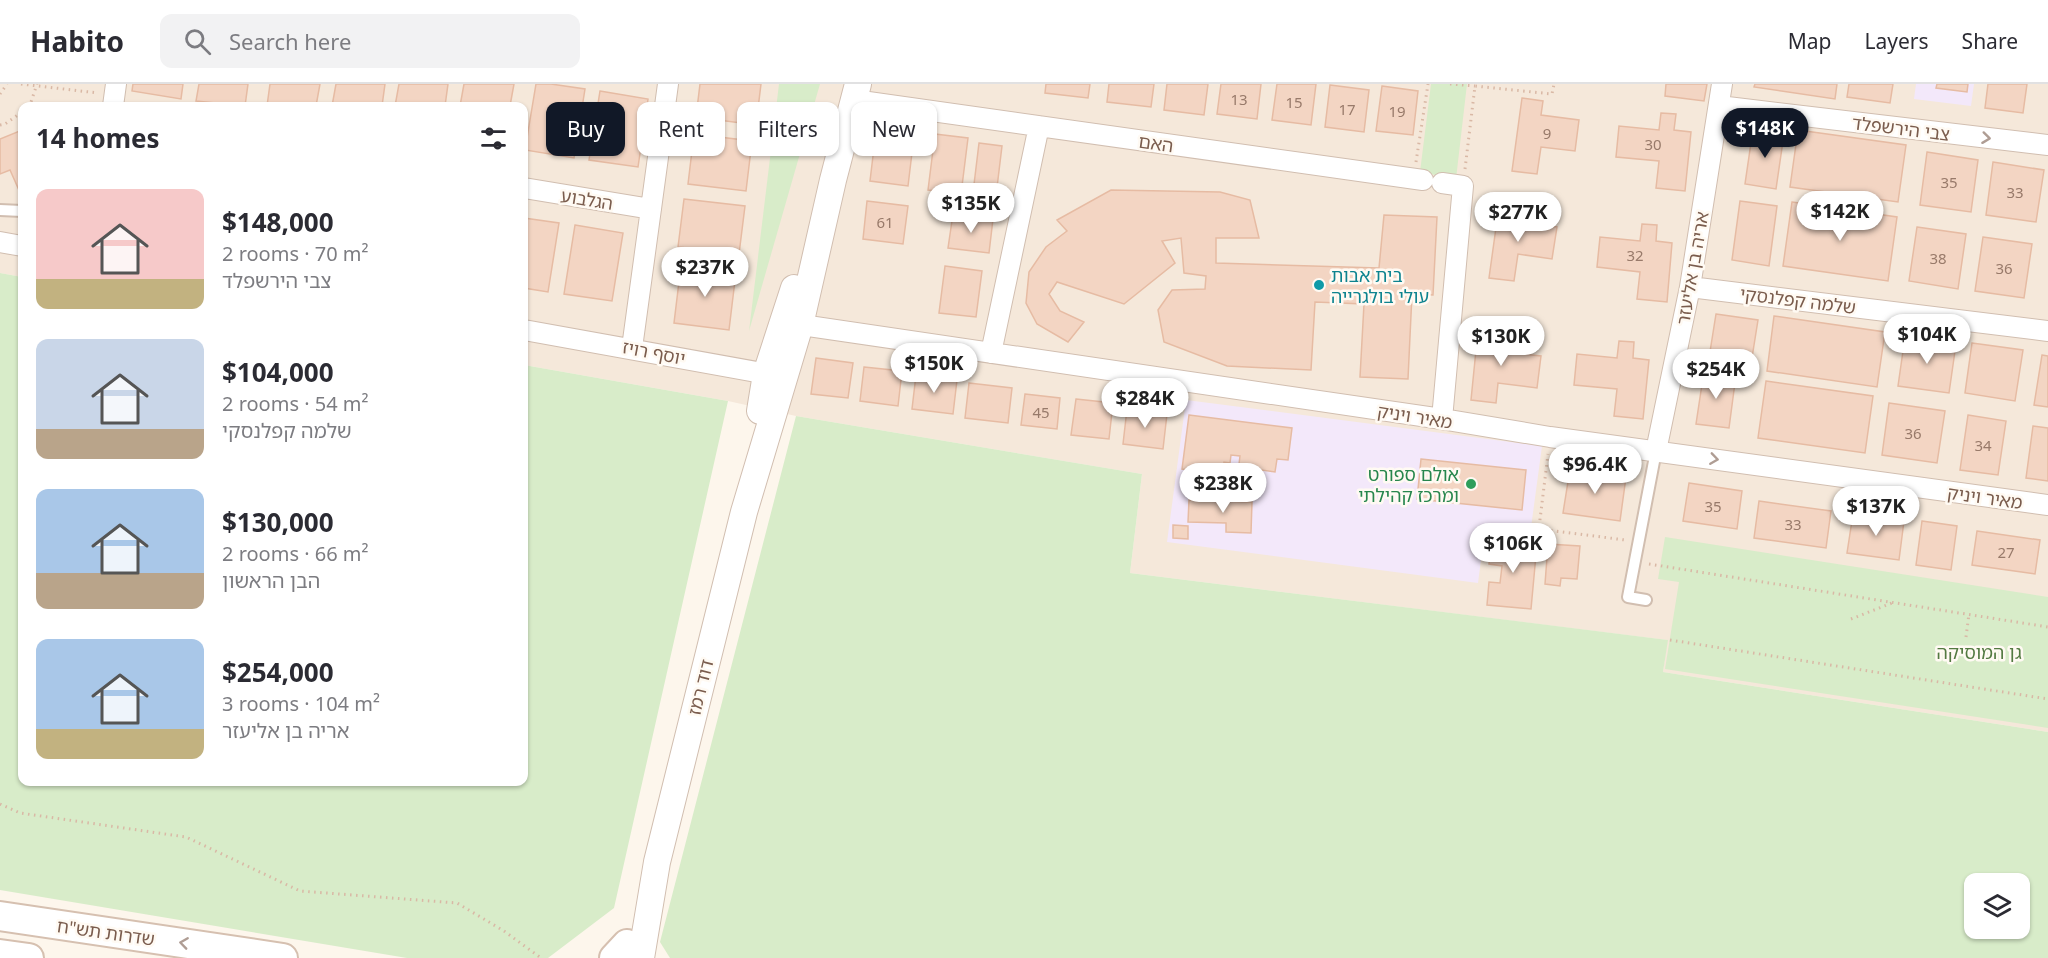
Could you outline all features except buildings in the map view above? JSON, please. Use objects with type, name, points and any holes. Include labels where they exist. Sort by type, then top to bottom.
[{"type":"main road","name":"שדרות תש\"ח","points":[[0,916],[283,958]]},
{"type":"main road","points":[[0,954],[29,958]]},
{"type":"street","points":[[632,348],[668,84]]},
{"type":"street","name":"אריה בן אליעזר","points":[[1656,451],[1690,287],[1722,84]]},
{"type":"street","name":"האם","points":[[856,92],[1039,126],[1463,186]]},
{"type":"street","name":"דוד רמז","points":[[626,955],[657,862],[744,512],[775,376],[833,180],[856,92]]},
{"type":"street","name":"צבי הירשפלד","points":[[1719,106],[2048,145]]},
{"type":"street","points":[[991,352],[1039,126]]},
{"type":"street","points":[[1442,419],[1463,186]]},
{"type":"street","name":"הגלבוע","points":[[528,189],[651,209]]},
{"type":"street","points":[[0,242],[18,245]]},
{"type":"street","name":"שלמה קפלנסקי","points":[[1690,287],[2048,331]]},
{"type":"street","name":"מאיר ויניק","points":[[791,324],[1442,419],[1550,437],[2048,505]]},
{"type":"street","name":"יוסף רויז","points":[[528,331],[775,376]]},
{"type":"lane","points":[[0,210],[18,211]]},
{"type":"lane","points":[[1646,600],[1628,597],[1656,451]]},
{"type":"path","points":[[0,94],[7,84]]},
{"type":"path","points":[[21,84],[114,95]]},
{"type":"path","points":[[1426,180],[1428,84]]},
{"type":"path","points":[[1450,84],[1552,94],[1554,84]]},
{"type":"path","points":[[29,102],[37,85]]},
{"type":"path","points":[[1463,186],[1475,86]]},
{"type":"path","points":[[0,125],[18,115]]},
{"type":"path","points":[[1537,544],[1550,437]]},
{"type":"path","points":[[1539,529],[1639,541]]},
{"type":"path","points":[[1635,562],[2048,627]]},
{"type":"path","points":[[1851,619],[1893,602]]},
{"type":"path","points":[[1966,637],[1969,614]]},
{"type":"path","points":[[1670,640],[2048,699]]},
{"type":"path","points":[[0,804],[20,813],[186,837],[300,891],[457,903],[504,931],[541,958]]},
{"type":"shaded area","points":[[0,84],[2048,84],[2048,732],[1663,672],[1667,640],[1130,573],[1142,474],[796,416],[728,401],[528,366],[528,102],[18,102],[18,276],[0,273]]},
{"type":"shaded area","points":[[1916,84],[1974,84],[1971,106],[1914,99]]},
{"type":"shaded area","points":[[1186,400],[1542,446],[1530,535],[1485,529],[1478,583],[1167,542]]},
{"type":"green space","points":[[779,84],[820,84],[815,102],[777,102]]},
{"type":"green space","points":[[1431,84],[1467,84],[1456,179],[1420,172]]},
{"type":"green space","points":[[770,156],[799,156],[749,331]]},
{"type":"green space","points":[[0,273],[18,276],[18,786],[528,786],[528,366],[728,401],[614,908],[548,958],[407,958],[0,890]]},
{"type":"green space","points":[[796,416],[1142,474],[1130,573],[1668,640],[1663,672],[2048,732],[2048,958],[670,958],[660,942]]},
{"type":"green space","name":"גן המוסיקה","points":[[1665,537],[2048,597],[2048,728],[1665,669],[1679,582],[1658,579]]},
{"type":"place","name":"בית אבות עולי בולגרייה","points":[[1319,285]]},
{"type":"place","name":"אולם ספורט ומרכז קהילתי","points":[[1471,484]]}]
